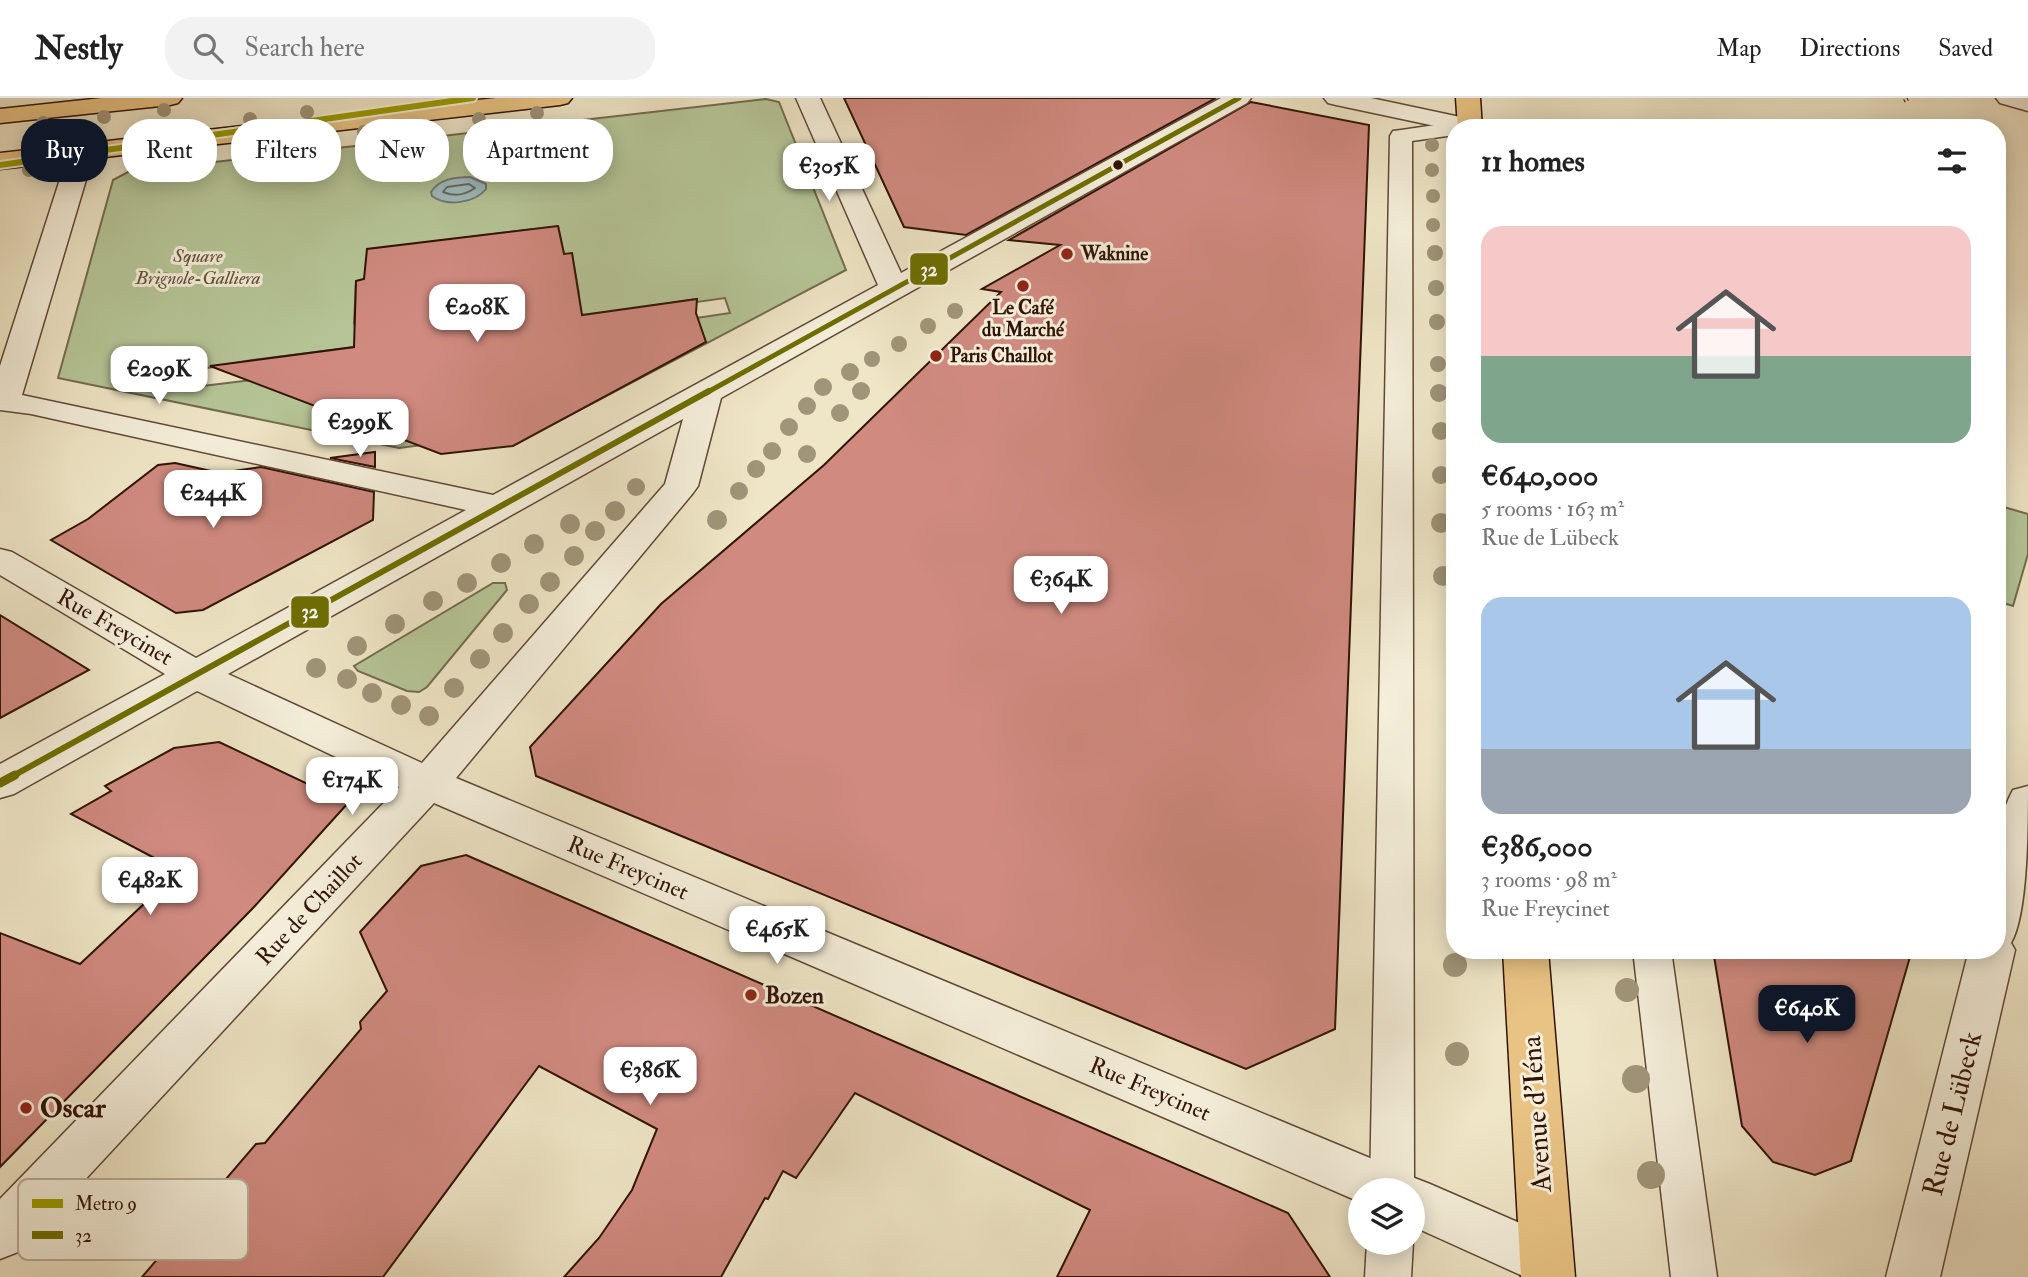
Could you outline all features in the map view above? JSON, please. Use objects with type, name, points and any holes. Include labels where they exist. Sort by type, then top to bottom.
[{"type":"main road","points":[[0,116],[170,98]]},
{"type":"main road","points":[[108,148],[560,98]]},
{"type":"main road","points":[[0,161],[21,159]]},
{"type":"main road","name":"Avenue d'Iéna","points":[[1526,959],[1548,1269]]},
{"type":"street","points":[[808,98],[894,289]]},
{"type":"street","points":[[0,783],[1239,98]]},
{"type":"street","points":[[1336,98],[1465,119]]},
{"type":"street","points":[[2008,98],[2028,104]]},
{"type":"street","points":[[72,182],[2,403],[44,408],[499,507]]},
{"type":"street","name":"Rue de Chaillot","points":[[54,1179],[428,783],[681,486],[706,394]]},
{"type":"street","name":"Rue Freycinet","points":[[0,561],[196,675],[428,783],[1362,1178]]},
{"type":"street","points":[[2006,893],[2028,801]]},
{"type":"street","name":"Rue de Lübeck","points":[[1913,1277],[1990,959]]},
{"type":"street","points":[[1425,1208],[1548,1269]]},
{"type":"street","name":"Rue de Chaillot","points":[[0,1236],[18,1217]]},
{"type":"lane","points":[[1390,1178],[1401,136],[1446,126]]},
{"type":"lane","points":[[1653,959],[1694,1277]]},
{"type":"lane","points":[[1388,1277],[1389,1255]]},
{"type":"path","points":[[1904,101],[1910,98]]},
{"type":"green space","name":"Square Brignole-Galliera","points":[[766,99],[779,102],[846,270],[549,426],[683,320],[730,313],[725,298],[697,302],[696,299],[573,318],[579,294],[572,254],[564,254],[558,226],[372,249],[364,279],[356,281],[354,323],[363,346],[196,370],[194,387],[260,379],[430,444],[399,448],[58,378],[113,180],[122,175],[122,182],[217,182],[217,162],[231,160],[231,182],[341,182],[341,148],[355,146],[355,182],[449,182],[449,135],[463,134],[463,182],[613,182],[613,119],[591,119]]},
{"type":"green space","points":[[2006,508],[2028,514],[2028,554],[2013,606],[2006,604]]},
{"type":"green space","points":[[493,583],[505,583],[507,590],[427,687],[419,692],[407,691],[358,671],[354,666]]},
{"type":"water","points":[[463,177],[463,182],[481,182],[486,184],[486,189],[475,198],[460,202],[445,202],[432,196],[434,188],[453,178]]},
{"type":"building","points":[[844,98],[1216,98],[966,235],[904,227]]},
{"type":"building","points":[[1251,102],[1369,125],[1335,1029],[1246,1069],[536,776],[530,747],[661,604],[824,465],[1001,292],[982,289],[1060,245],[1009,240]]},
{"type":"building","points":[[558,226],[564,254],[572,253],[582,315],[697,299],[696,313],[706,342],[513,446],[441,454],[210,366],[354,347],[356,281],[364,279],[367,249]]},
{"type":"building","points":[[375,452],[375,467],[330,458]]},
{"type":"building","points":[[175,463],[220,473],[261,467],[374,492],[373,520],[203,610],[176,613],[51,540],[88,519],[158,465]]},
{"type":"building","points":[[0,615],[89,670],[0,718]]},
{"type":"building","points":[[219,742],[348,803],[253,908],[0,1167],[0,933],[80,964],[179,871],[71,814],[111,791],[105,786],[174,748]]},
{"type":"building","points":[[466,855],[1288,1213],[1330,1277],[1057,1277],[1090,1210],[855,1093],[796,1178],[783,1171],[721,1277],[564,1277],[599,1238],[632,1190],[657,1129],[539,1066],[383,1277],[142,1277],[157,1260],[248,1260],[248,1179],[226,1179],[256,1144],[265,1143],[361,1029],[360,1022],[387,991],[360,932],[421,866]]},
{"type":"building","points":[[1714,959],[1909,959],[1851,1161],[1815,1175],[1773,1162],[1742,1126]]},
{"type":"metro line","name":"9","points":[[0,165],[473,98]]},
{"type":"transit line","name":"32","points":[[0,783],[1239,98]]},
{"type":"place","name":"Waknine","points":[[1067,254]]},
{"type":"place","name":"Le Café du Marché","points":[[1023,286]]},
{"type":"place","name":"Paris Chaillot","points":[[936,356]]},
{"type":"place","name":"Bozen","points":[[751,995]]},
{"type":"place","name":"Oscar","points":[[26,1108]]}]
